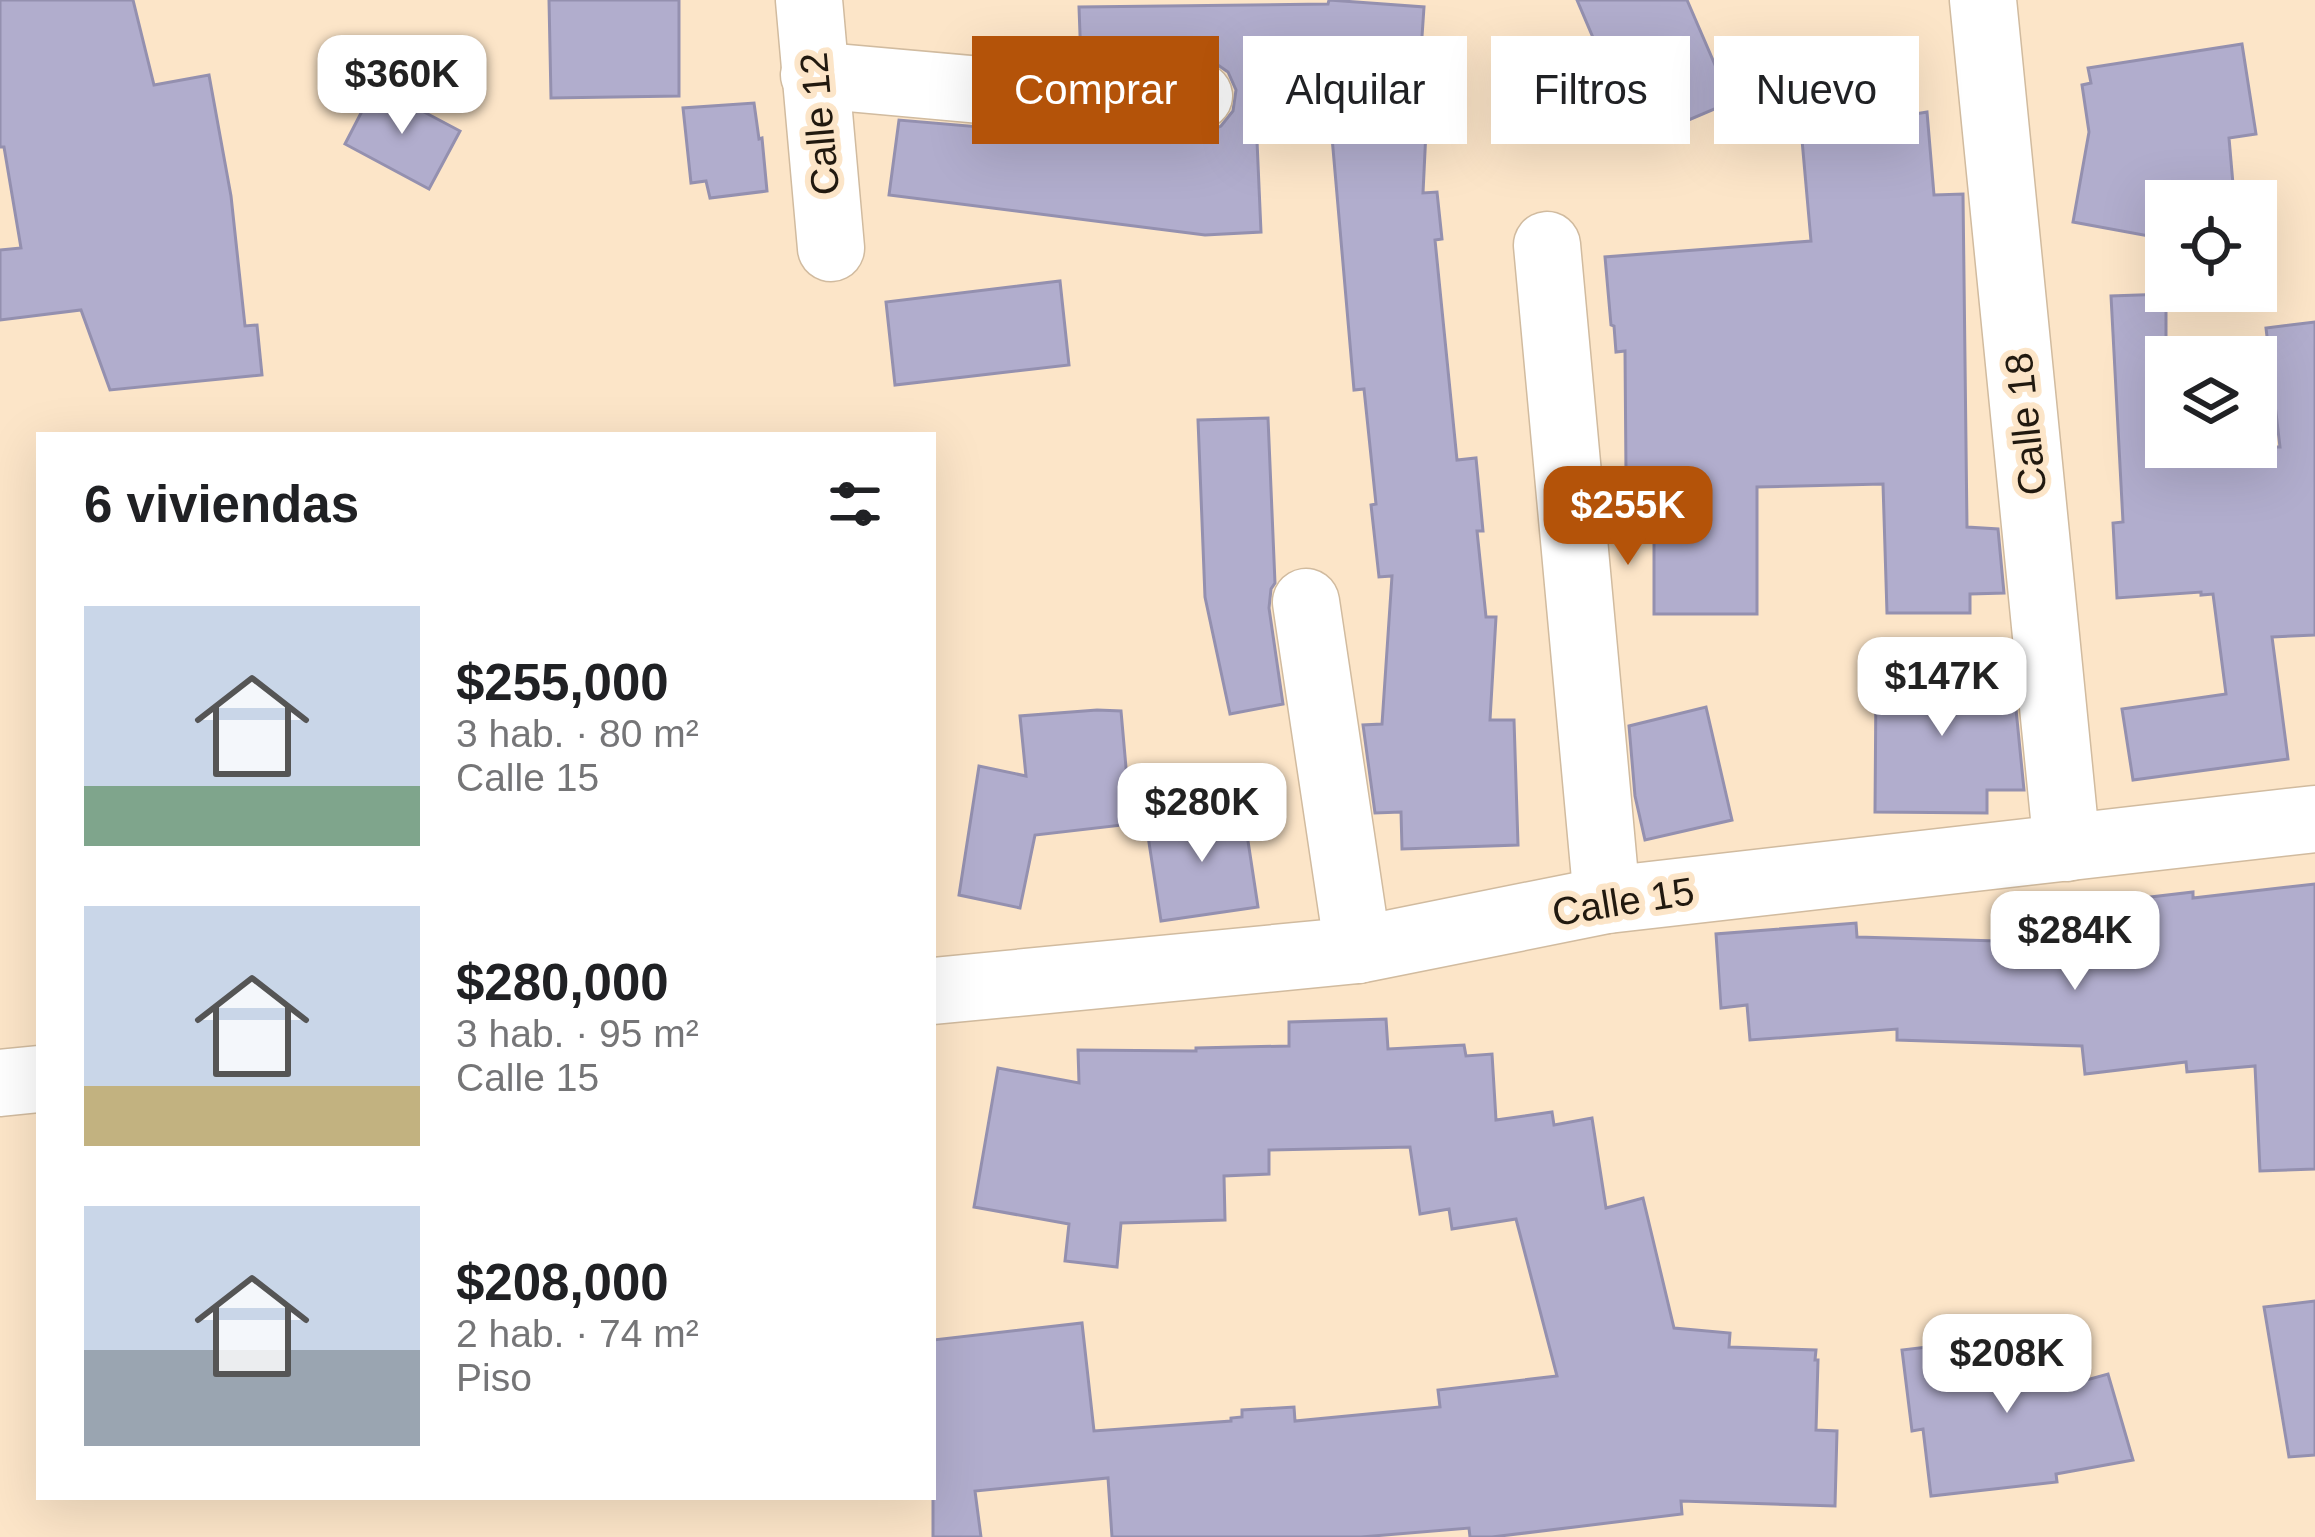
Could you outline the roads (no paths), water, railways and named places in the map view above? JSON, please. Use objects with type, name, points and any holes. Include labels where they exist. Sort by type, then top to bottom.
[{"type":"street","name":"Calle 12","points":[[809,0],[831,248]]},
{"type":"street","name":"Calle 18","points":[[1983,0],[2067,848]]},
{"type":"street","points":[[814,75],[972,89]]},
{"type":"street","points":[[1547,244],[1607,900]]},
{"type":"street","points":[[1306,602],[1358,950]]},
{"type":"street","name":"Calle 15","points":[[936,991],[1358,950],[1607,900],[2315,819]]},
{"type":"street","points":[[0,1083],[36,1079]]}]
